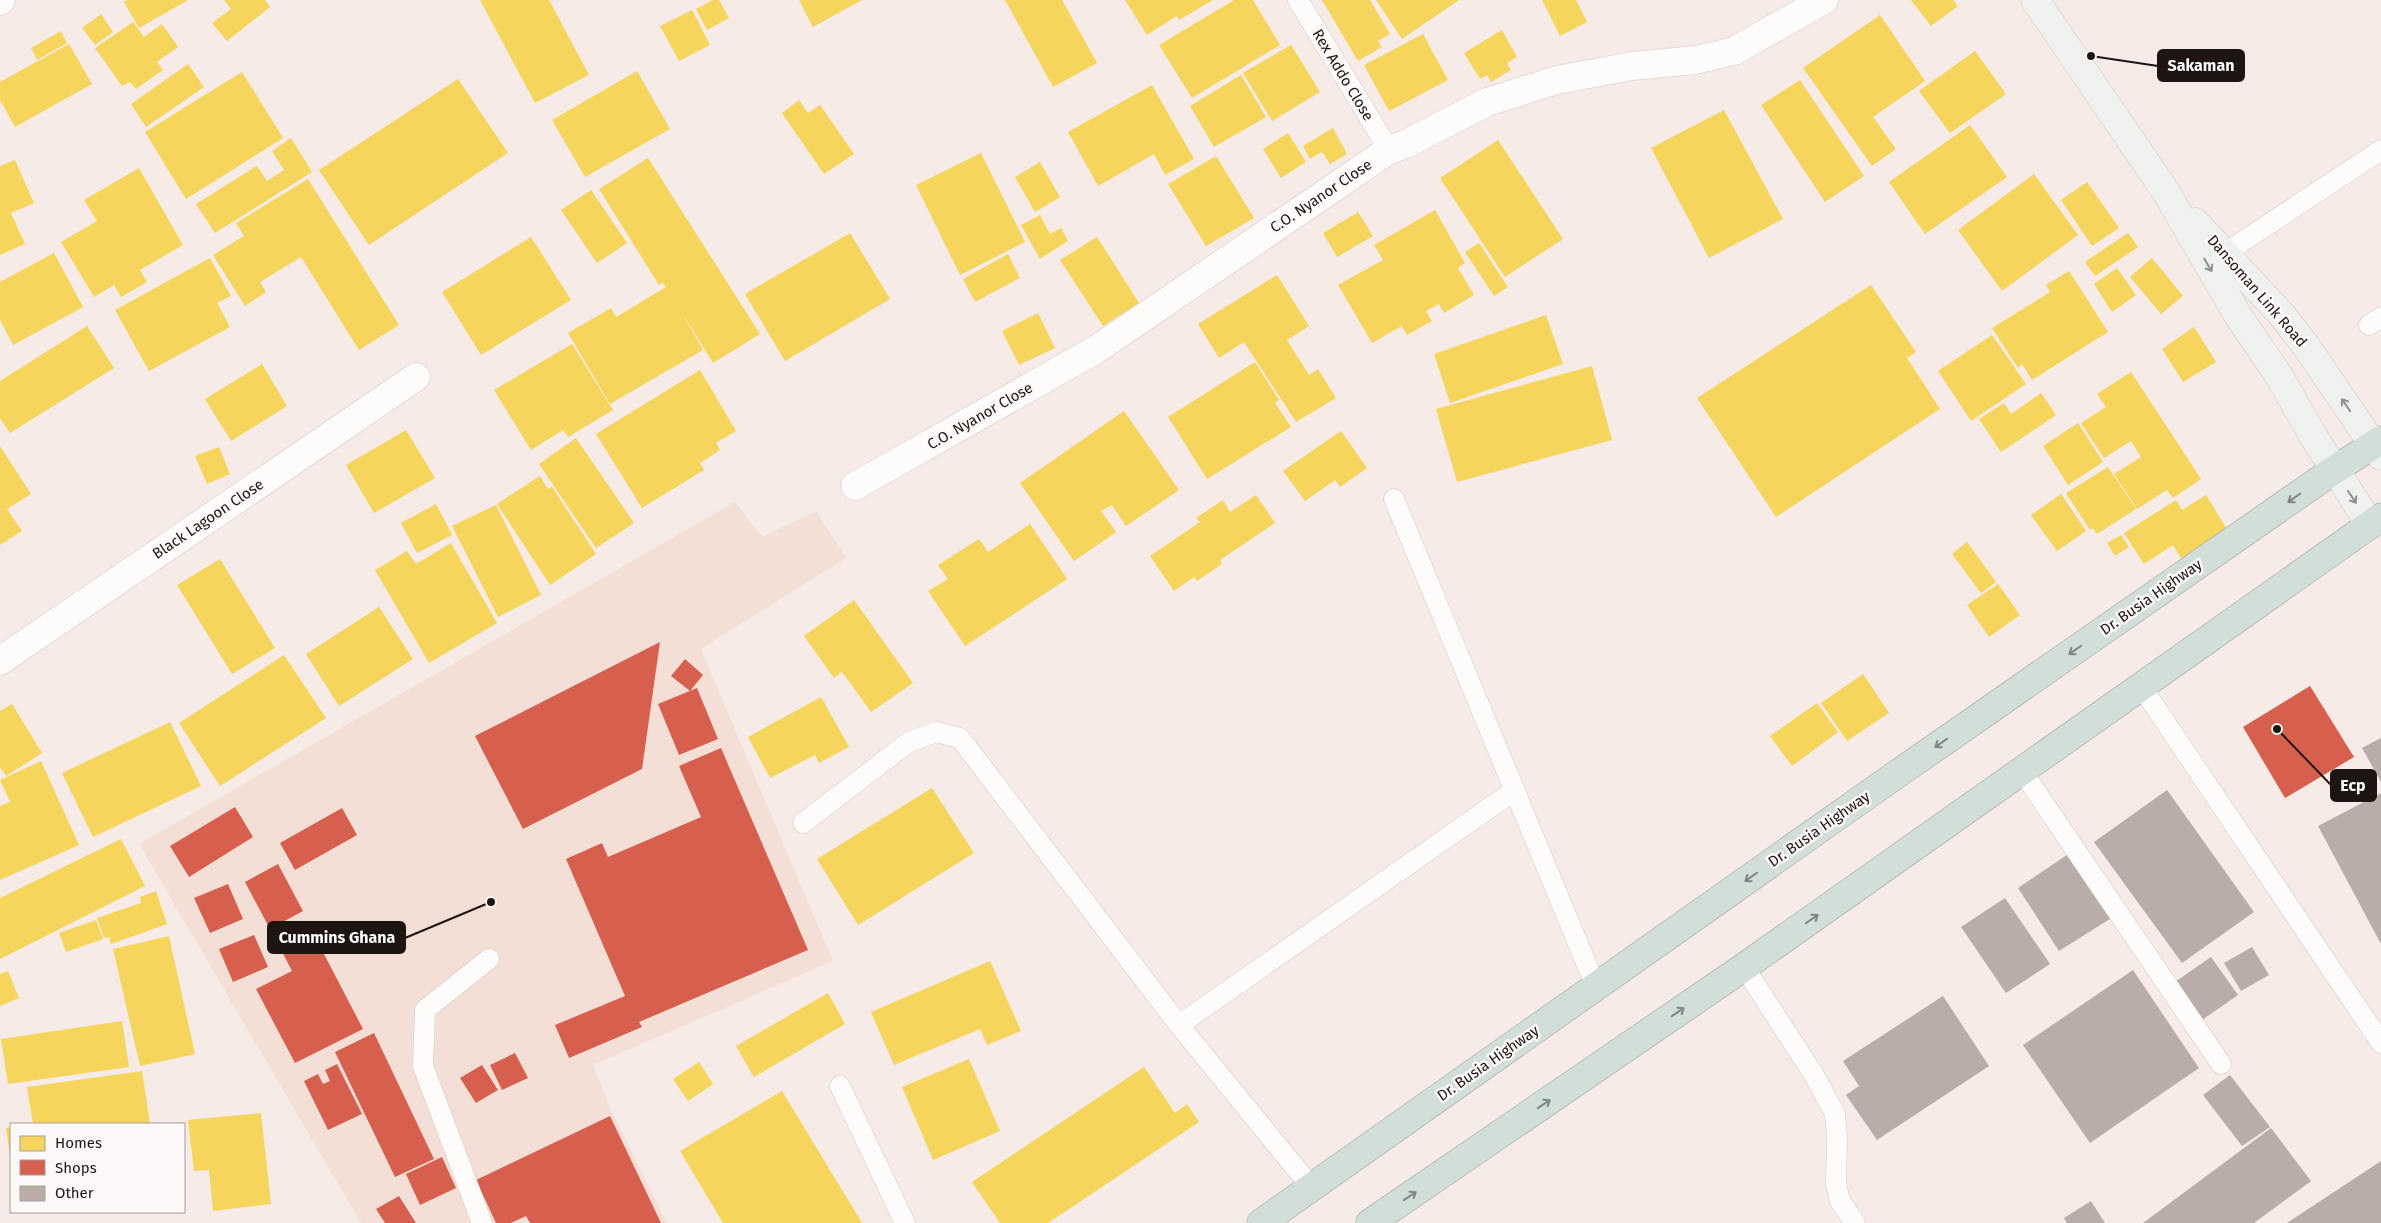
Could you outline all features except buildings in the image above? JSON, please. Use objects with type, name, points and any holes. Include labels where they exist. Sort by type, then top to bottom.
[{"type":"highway","name":"Dr. Busia Highway","points":[[1261,1223],[2334,470],[2379,447]]},
{"type":"highway","points":[[1370,1223],[1744,967],[2376,521]]},
{"type":"main road","name":"Dansoman Link Road","points":[[2035,0],[2166,192],[2237,314],[2279,376],[2334,470],[2376,521]]},
{"type":"main road","name":"Dansoman Link Road","points":[[2166,192],[2282,315],[2379,447]]},
{"type":"street","name":"C.O. Nyanor Close","points":[[856,486],[1097,349],[1389,150],[1406,144],[1487,102],[1557,80],[1624,67],[1696,60],[1734,51],[1824,0]]},
{"type":"street","name":"Black Lagoon Close","points":[[0,661],[416,377]]},
{"type":"lane","name":"Rex Addo Close","points":[[1298,0],[1389,150]]},
{"type":"lane","points":[[2225,253],[2381,150]]},
{"type":"lane","points":[[1394,499],[1596,987]]},
{"type":"lane","points":[[2141,686],[2381,1043]]},
{"type":"lane","points":[[803,823],[909,742],[936,732],[960,738],[1180,1024],[1312,1188]]},
{"type":"lane","points":[[2022,771],[2221,1064]]},
{"type":"lane","points":[[1180,1024],[1514,790]]},
{"type":"lane","points":[[482,1223],[423,1066],[425,1010],[489,959]]},
{"type":"lane","points":[[1744,967],[1814,1075],[1835,1114],[1837,1136],[1836,1184],[1840,1201],[1855,1223]]},
{"type":"lane","points":[[840,1086],[905,1223]]},
{"type":"shaded area","points":[[735,502],[762,537],[816,511],[846,558],[701,649],[833,961],[593,1065],[611,1110],[667,1223],[361,1223],[139,844]]},
{"type":"place","name":"Sakaman","points":[[2091,56]]},
{"type":"place","name":"Ecp","points":[[2277,729]]},
{"type":"place","name":"Cummins Ghana","points":[[491,902]]}]
